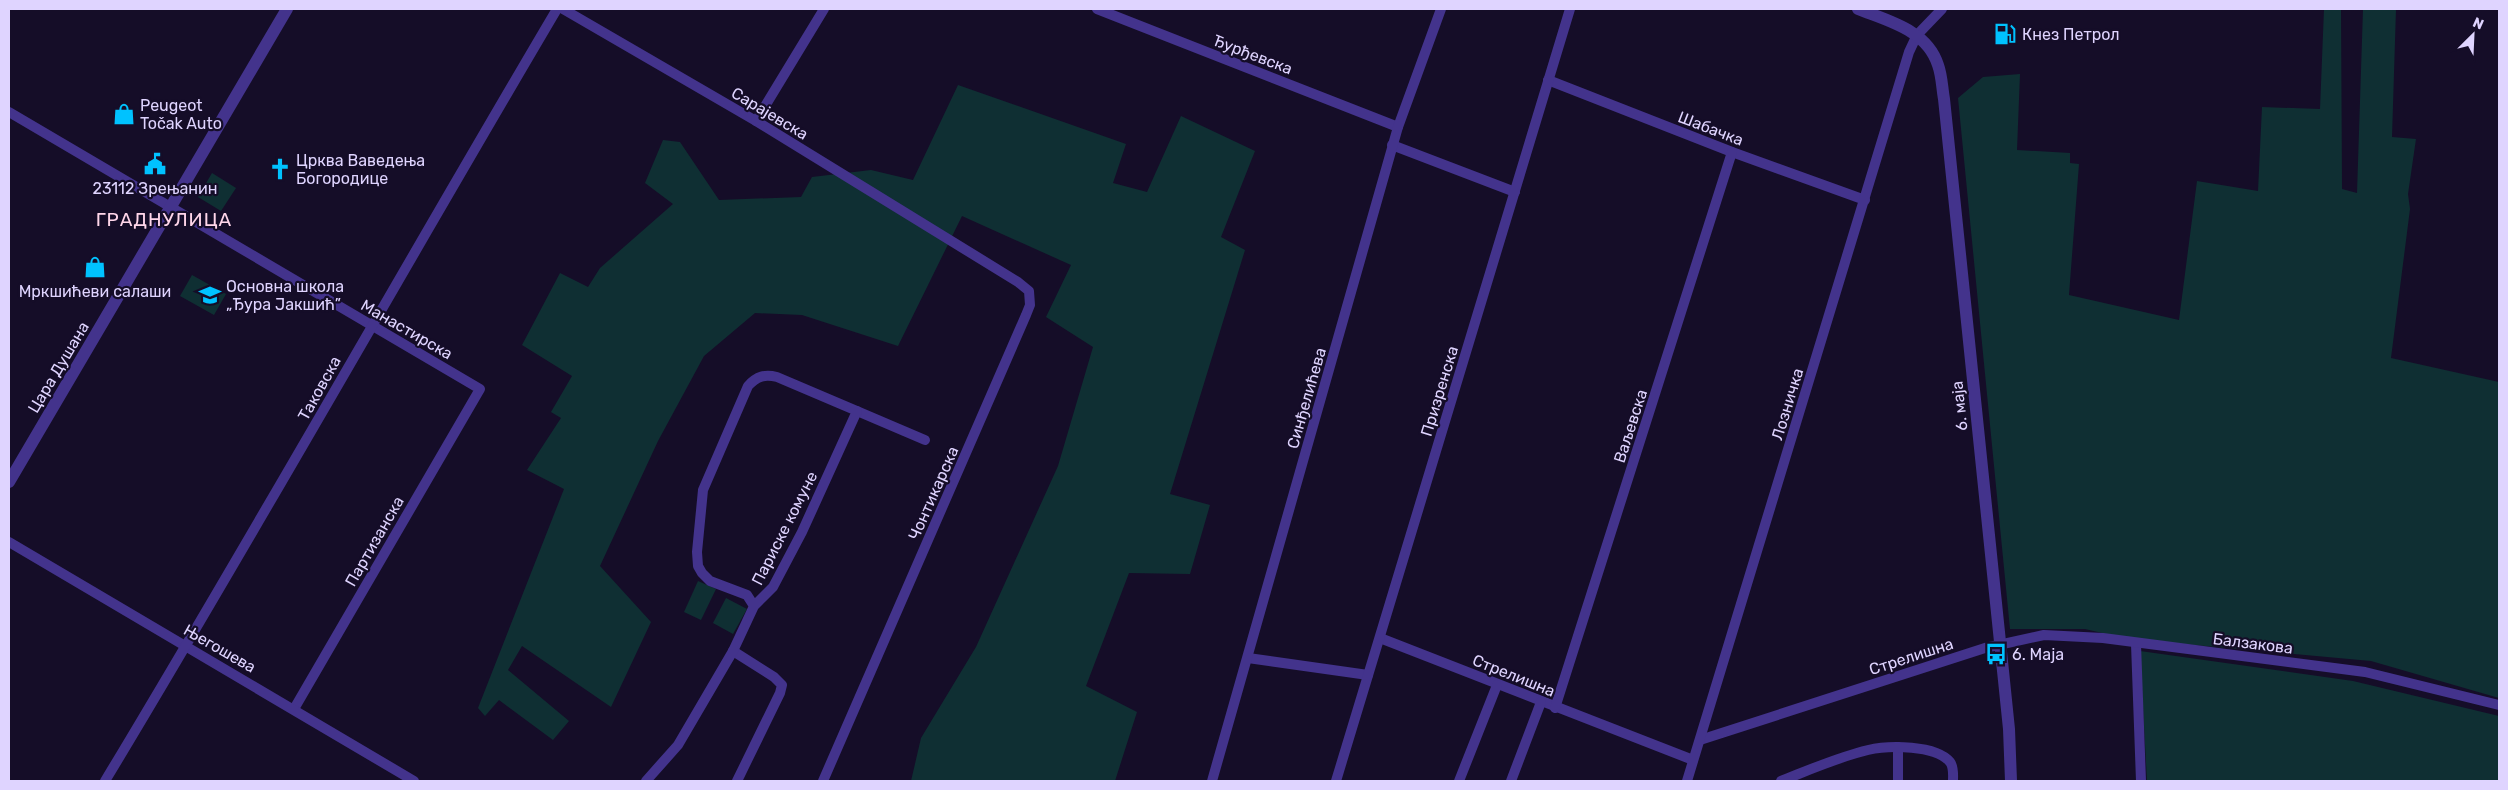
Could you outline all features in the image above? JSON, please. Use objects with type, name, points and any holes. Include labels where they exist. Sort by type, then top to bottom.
[{"type":"street","name":"Цара Душана","points":[[9,482],[286,9]]},
{"type":"street","name":"Таковска","points":[[105,781],[282,484],[556,9]]},
{"type":"street","name":"Сарајевска","points":[[563,9],[756,121],[959,246]]},
{"type":"street","points":[[756,121],[824,9]]},
{"type":"street","name":"Ђурђевска","points":[[1097,9],[1398,127]]},
{"type":"street","name":"Синђелићева","points":[[1212,781],[1392,146],[1441,9]]},
{"type":"street","name":"Призренска","points":[[1336,781],[1570,9]]},
{"type":"street","points":[[1858,9],[1907,28],[1917,35],[1942,9]]},
{"type":"street","name":"Лозничка","points":[[1687,781],[1909,52],[1917,35]]},
{"type":"street","name":"6. маја","points":[[1917,35],[1935,58],[1944,99],[2010,743],[2011,781]]},
{"type":"street","name":"Шабачка","points":[[1548,80],[1732,152],[1865,200]]},
{"type":"street","name":"Манастирска","points":[[9,112],[480,389]]},
{"type":"street","points":[[1392,146],[1515,192]]},
{"type":"street","name":"Ваљевска","points":[[1556,708],[1732,152]]},
{"type":"street","name":"Чонтикарска","points":[[823,781],[1030,304],[1031,296],[1024,286],[959,246]]},
{"type":"street","name":"Париске комуне","points":[[857,411],[790,556],[773,587],[754,606],[747,595],[710,581],[698,566],[697,552],[703,490],[748,386],[760,376],[777,376],[925,440]]},
{"type":"street","name":"Партизанска","points":[[294,709],[480,389]]},
{"type":"street","name":"Његошева","points":[[9,542],[414,781]]},
{"type":"street","points":[[646,781],[678,745],[733,651],[754,606]]},
{"type":"street","name":"Стрелишна","points":[[1700,740],[2000,644],[2044,635],[2060,634],[2103,638],[2136,644]]},
{"type":"street","name":"Стрелишна","points":[[1380,638],[1693,760]]},
{"type":"street","points":[[2136,644],[2141,781]]},
{"type":"street","name":"Балзакова","points":[[2136,644],[2365,672],[2499,705]]},
{"type":"street","points":[[733,651],[774,677],[782,685],[780,693],[737,781]]},
{"type":"street","points":[[1248,658],[1368,675]]},
{"type":"street","points":[[1460,781],[1497,685]]},
{"type":"street","points":[[1511,781],[1541,702]]},
{"type":"street","points":[[1898,747],[1898,781]]},
{"type":"street","points":[[1781,781],[1870,750],[1898,747],[1928,750],[1943,757],[1951,763],[1953,781]]},
{"type":"green space","points":[[2324,9],[2341,9],[2342,189],[2357,193],[2363,9],[2396,9],[2392,137],[2416,139],[2408,194],[2410,209],[2391,358],[2499,382],[2499,698],[2371,661],[2128,639],[2085,629],[2010,629],[1958,98],[1983,77],[2020,74],[2017,150],[2070,153],[2070,163],[2079,164],[2069,295],[2179,320],[2197,181],[2258,191],[2262,107],[2320,109]]},
{"type":"green space","points":[[958,85],[1126,144],[1113,183],[1147,192],[1181,116],[1255,151],[1221,237],[1245,250],[1170,494],[1210,505],[1190,574],[1129,573],[1086,686],[1137,712],[1115,781],[911,781],[921,738],[976,647],[1058,466],[1093,347],[1046,317],[1071,265],[962,216],[898,346],[802,315],[755,313],[704,356],[658,441],[600,566],[651,622],[611,707],[522,646],[508,670],[569,721],[553,740],[499,700],[485,716],[478,708],[564,489],[527,470],[561,418],[551,412],[572,376],[522,345],[560,273],[588,287],[600,268],[673,204],[645,183],[663,140],[680,142],[719,200],[801,197],[812,177],[871,170],[913,180]]},
{"type":"green space","points":[[212,173],[236,188],[221,211],[198,197]]},
{"type":"green space","points":[[192,275],[226,294],[214,315],[180,296]]},
{"type":"green space","points":[[698,581],[716,589],[701,620],[684,612]]},
{"type":"green space","points":[[726,598],[747,609],[733,634],[713,623]]},
{"type":"green space","points":[[2140,651],[2353,681],[2499,716],[2499,781],[2147,781]]},
{"type":"place","name":"Кнез Петрол","points":[[2005,34]]},
{"type":"place","name":"Peugeot Točak Auto","points":[[124,114]]},
{"type":"place","name":"23112 Зрењанин","points":[[155,164]]},
{"type":"place","name":"Црква Ваведења Богородице","points":[[280,169]]},
{"type":"place","name":"Мркшићеви салаши","points":[[95,267]]},
{"type":"place","name":"Основна школа „Ђура Јакшић”","points":[[210,295]]},
{"type":"place","name":"6. Маја","points":[[1996,654]]},
{"type":"district","name":"ГРАДНУЛИЦА","points":[[164,219]]}]
